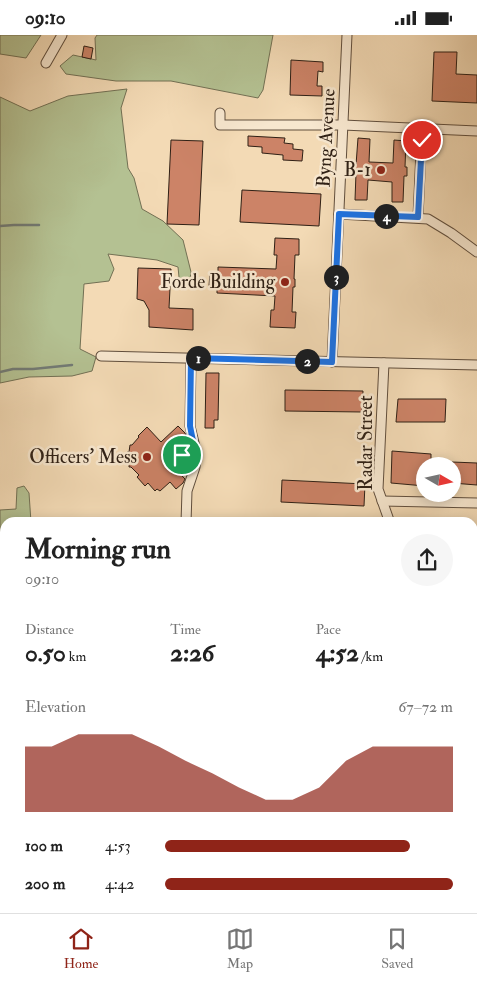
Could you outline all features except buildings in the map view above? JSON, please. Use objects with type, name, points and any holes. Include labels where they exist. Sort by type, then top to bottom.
[{"type":"street","points":[[46,63],[62,35]]},
{"type":"street","name":"Byng Avenue","points":[[332,362],[347,35]]},
{"type":"street","points":[[220,113],[220,125],[343,125],[477,131]]},
{"type":"street","points":[[418,217],[422,129]]},
{"type":"street","points":[[339,214],[428,219],[477,252]]},
{"type":"street","points":[[101,356],[477,365]]},
{"type":"street","points":[[186,517],[187,491],[195,467],[196,457],[190,426],[191,358]]},
{"type":"street","name":"Radar Street","points":[[384,363],[378,489],[388,517]]},
{"type":"street","points":[[382,501],[477,503]]},
{"type":"lane","points":[[192,474],[184,470],[182,460],[184,446],[193,441]]},
{"type":"green space","points":[[0,35],[41,35],[26,58],[0,54]]},
{"type":"green space","points":[[97,35],[273,35],[263,90],[258,98],[171,81],[116,81],[66,74],[60,66],[73,55],[96,60],[95,38]]},
{"type":"green space","points":[[127,89],[121,108],[128,168],[134,178],[142,209],[163,221],[183,240],[191,272],[189,286],[180,287],[178,267],[157,260],[108,254],[114,269],[109,281],[84,284],[80,349],[96,357],[92,371],[72,376],[29,377],[0,383],[0,97],[30,111],[68,96]]},
{"type":"green space","points":[[24,486],[29,493],[31,517],[0,517],[0,510],[16,509],[17,488]]},
{"type":"waterway","points":[[0,226],[39,225]]},
{"type":"waterway","points":[[0,372],[13,369],[72,365]]},
{"type":"place","name":"B-1","points":[[381,170]]},
{"type":"place","name":"Forde Building","points":[[285,282]]},
{"type":"place","name":"Officers' Mess","points":[[147,457]]},
{"type":"route","points":[[182,455],[184,446],[193,441],[190,426],[191,358],[332,362],[339,214],[418,217],[422,140]]}]
